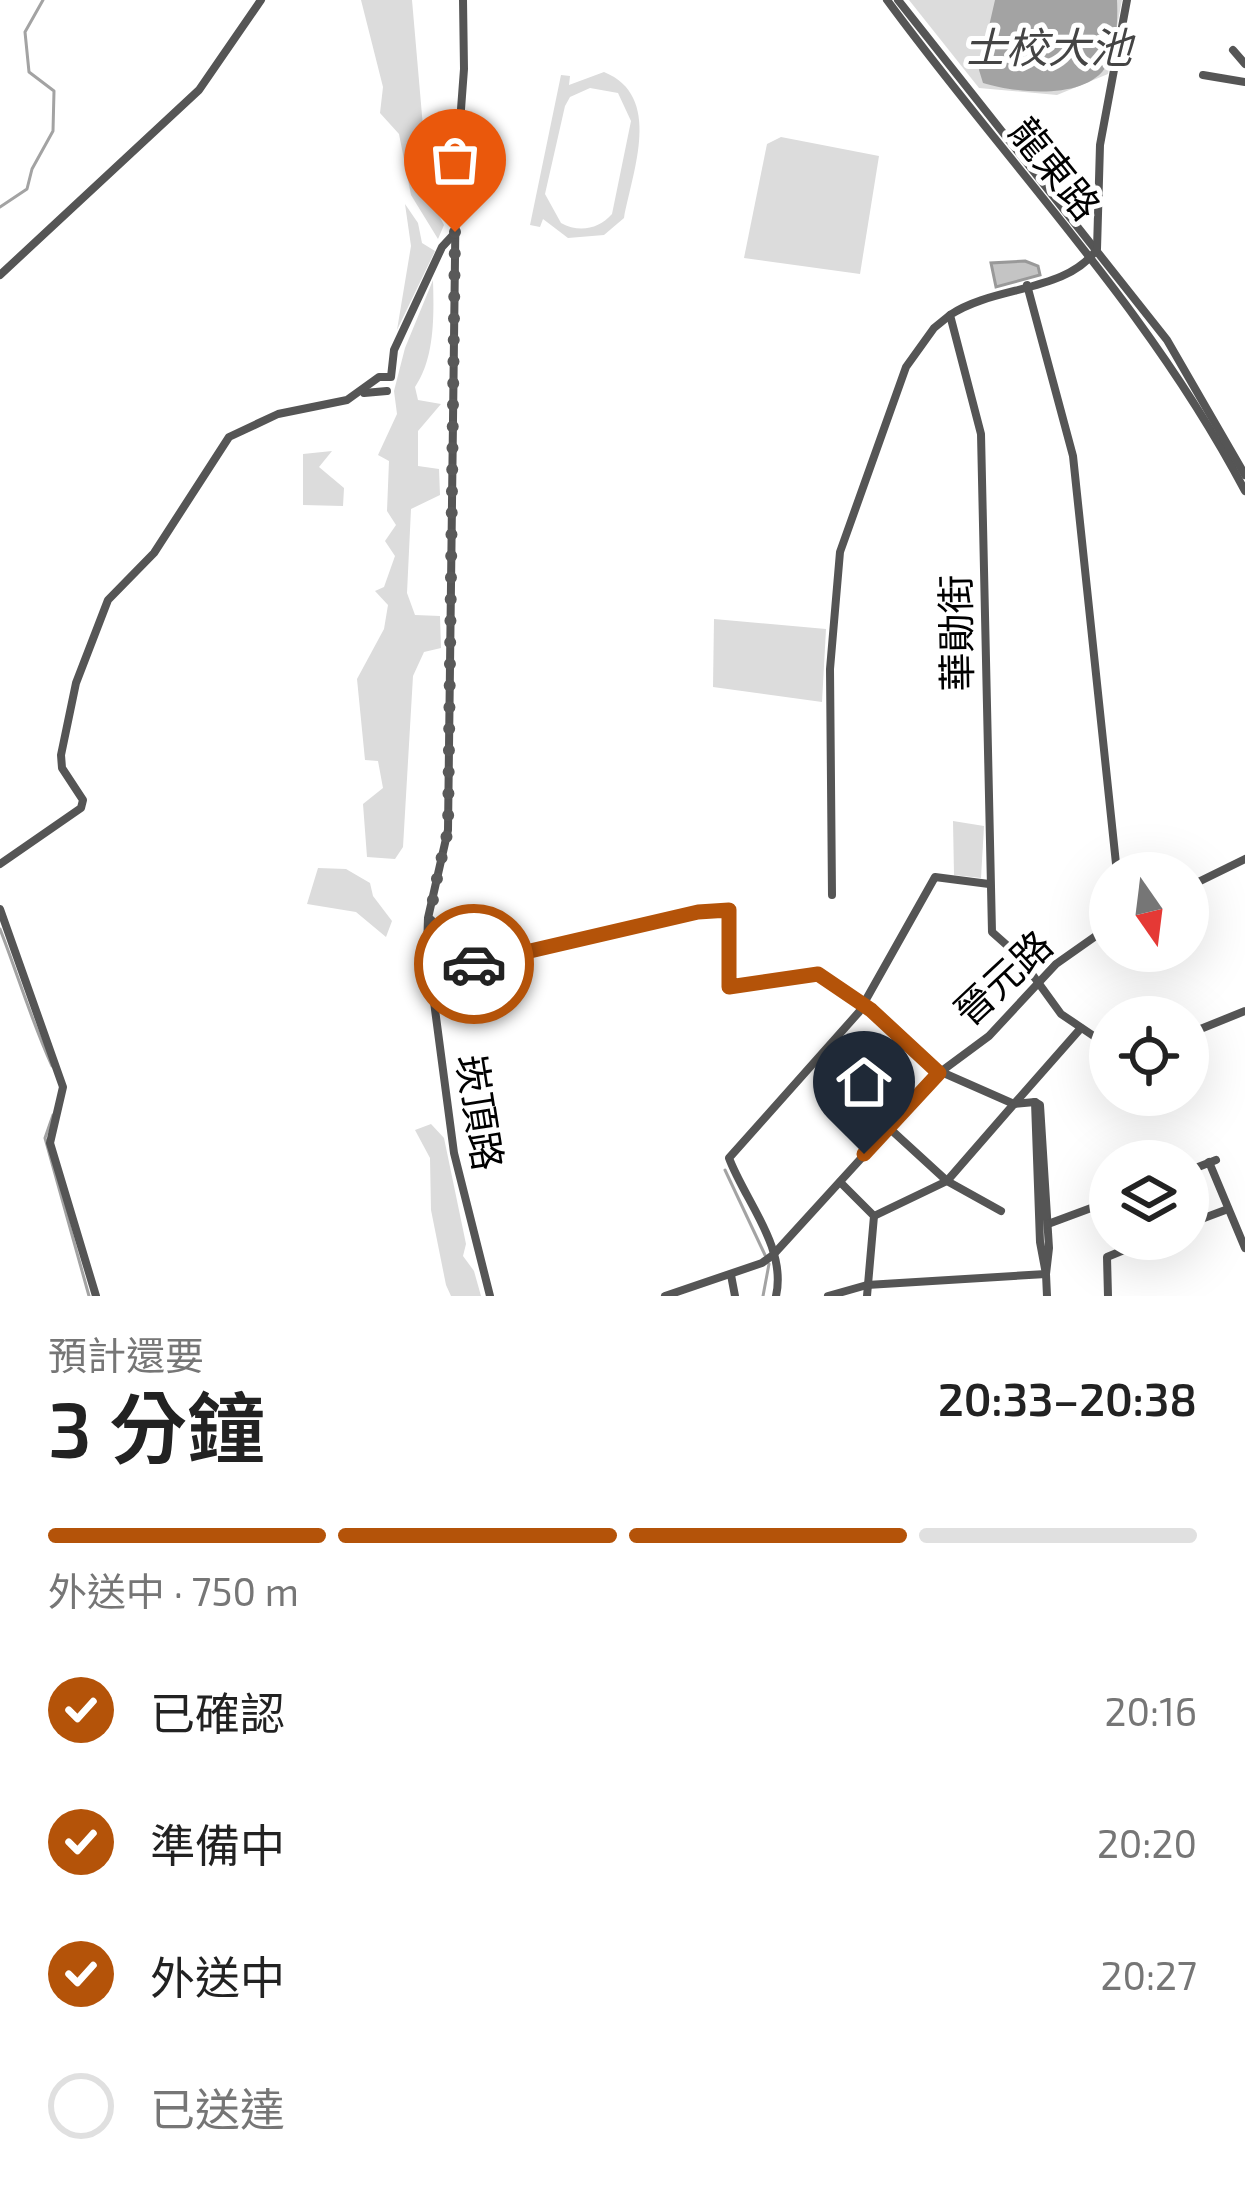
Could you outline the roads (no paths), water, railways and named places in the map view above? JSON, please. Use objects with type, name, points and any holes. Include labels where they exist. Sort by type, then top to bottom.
[{"type":"street","points":[[0,275],[200,90],[261,0]]},
{"type":"street","name":"崁頂路","points":[[463,0],[455,232],[448,830],[428,919],[430,974],[454,1154],[490,1296]]},
{"type":"street","name":"龍東路","points":[[886,0],[1144,324],[1204,408]]},
{"type":"street","name":"龍東路","points":[[898,0],[1167,340],[1204,408]]},
{"type":"street","points":[[832,895],[830,669],[840,552],[906,367],[934,328],[968,303],[1074,274],[1097,249],[1100,145],[1127,0]]},
{"type":"street","points":[[1233,50],[1245,64]]},
{"type":"street","points":[[1202,75],[1245,82]]},
{"type":"street","points":[[0,865],[81,808],[83,800],[62,768],[61,755],[76,683],[108,600],[154,553],[230,437],[278,414],[347,400],[380,377],[391,377],[394,350],[442,247],[455,232]]},
{"type":"street","points":[[1027,284],[1073,456],[1115,852]]},
{"type":"street","name":"華勛街","points":[[950,315],[980,434],[992,932],[1040,983],[1061,1014],[1089,1033]]},
{"type":"street","points":[[358,393],[387,391]]},
{"type":"street","points":[[1204,408],[1245,475]]},
{"type":"street","points":[[1204,408],[1245,491]]},
{"type":"street","points":[[1209,877],[1245,859]]},
{"type":"street","points":[[776,1296],[773,1255],[729,1158],[862,1005],[935,877],[989,884]]},
{"type":"street","points":[[0,909],[63,1087],[50,1142],[96,1296]]},
{"type":"street","points":[[430,974],[698,912],[729,910],[729,987],[818,974],[862,1005],[939,1073],[1014,1105],[1036,1102]]},
{"type":"street","name":"晉元路","points":[[665,1296],[731,1275],[773,1255],[939,1073],[989,1036],[1056,964],[1089,941]]},
{"type":"street","points":[[1209,1026],[1245,1011]]},
{"type":"street","points":[[874,1216],[947,1181],[1081,1028]]},
{"type":"street","points":[[1036,1102],[1040,1105],[1048,1224],[1046,1296]]},
{"type":"street","points":[[1036,1102],[1040,1242],[1046,1274]]},
{"type":"street","points":[[888,1127],[947,1181],[1001,1211]]},
{"type":"street","points":[[1209,1163],[1213,1161],[1245,1248]]},
{"type":"street","points":[[840,1181],[874,1216],[867,1291]]},
{"type":"street","points":[[1209,1216],[1228,1208]]},
{"type":"street","points":[[1048,1224],[1089,1209]]},
{"type":"street","points":[[1107,1260],[1108,1296]]},
{"type":"street","points":[[828,1296],[913,1283],[1046,1274]]},
{"type":"street","points":[[731,1275],[735,1296]]},
{"type":"street","points":[[913,1283],[914,1296]]},
{"type":"water","name":"士校大池","points":[[995,0],[1117,0],[1115,42],[1107,65],[1097,77],[1067,89],[1031,91],[983,83],[979,70]]},
{"type":"waterway","points":[[0,207],[27,189],[32,169],[53,131],[54,91],[29,72],[25,32],[43,0]]},
{"type":"waterway","points":[[0,929],[52,1066]]},
{"type":"waterway","points":[[53,1115],[45,1138],[89,1296]]},
{"type":"waterway","points":[[725,1170],[765,1255]]},
{"type":"waterway","points":[[763,1296],[769,1264]]}]
